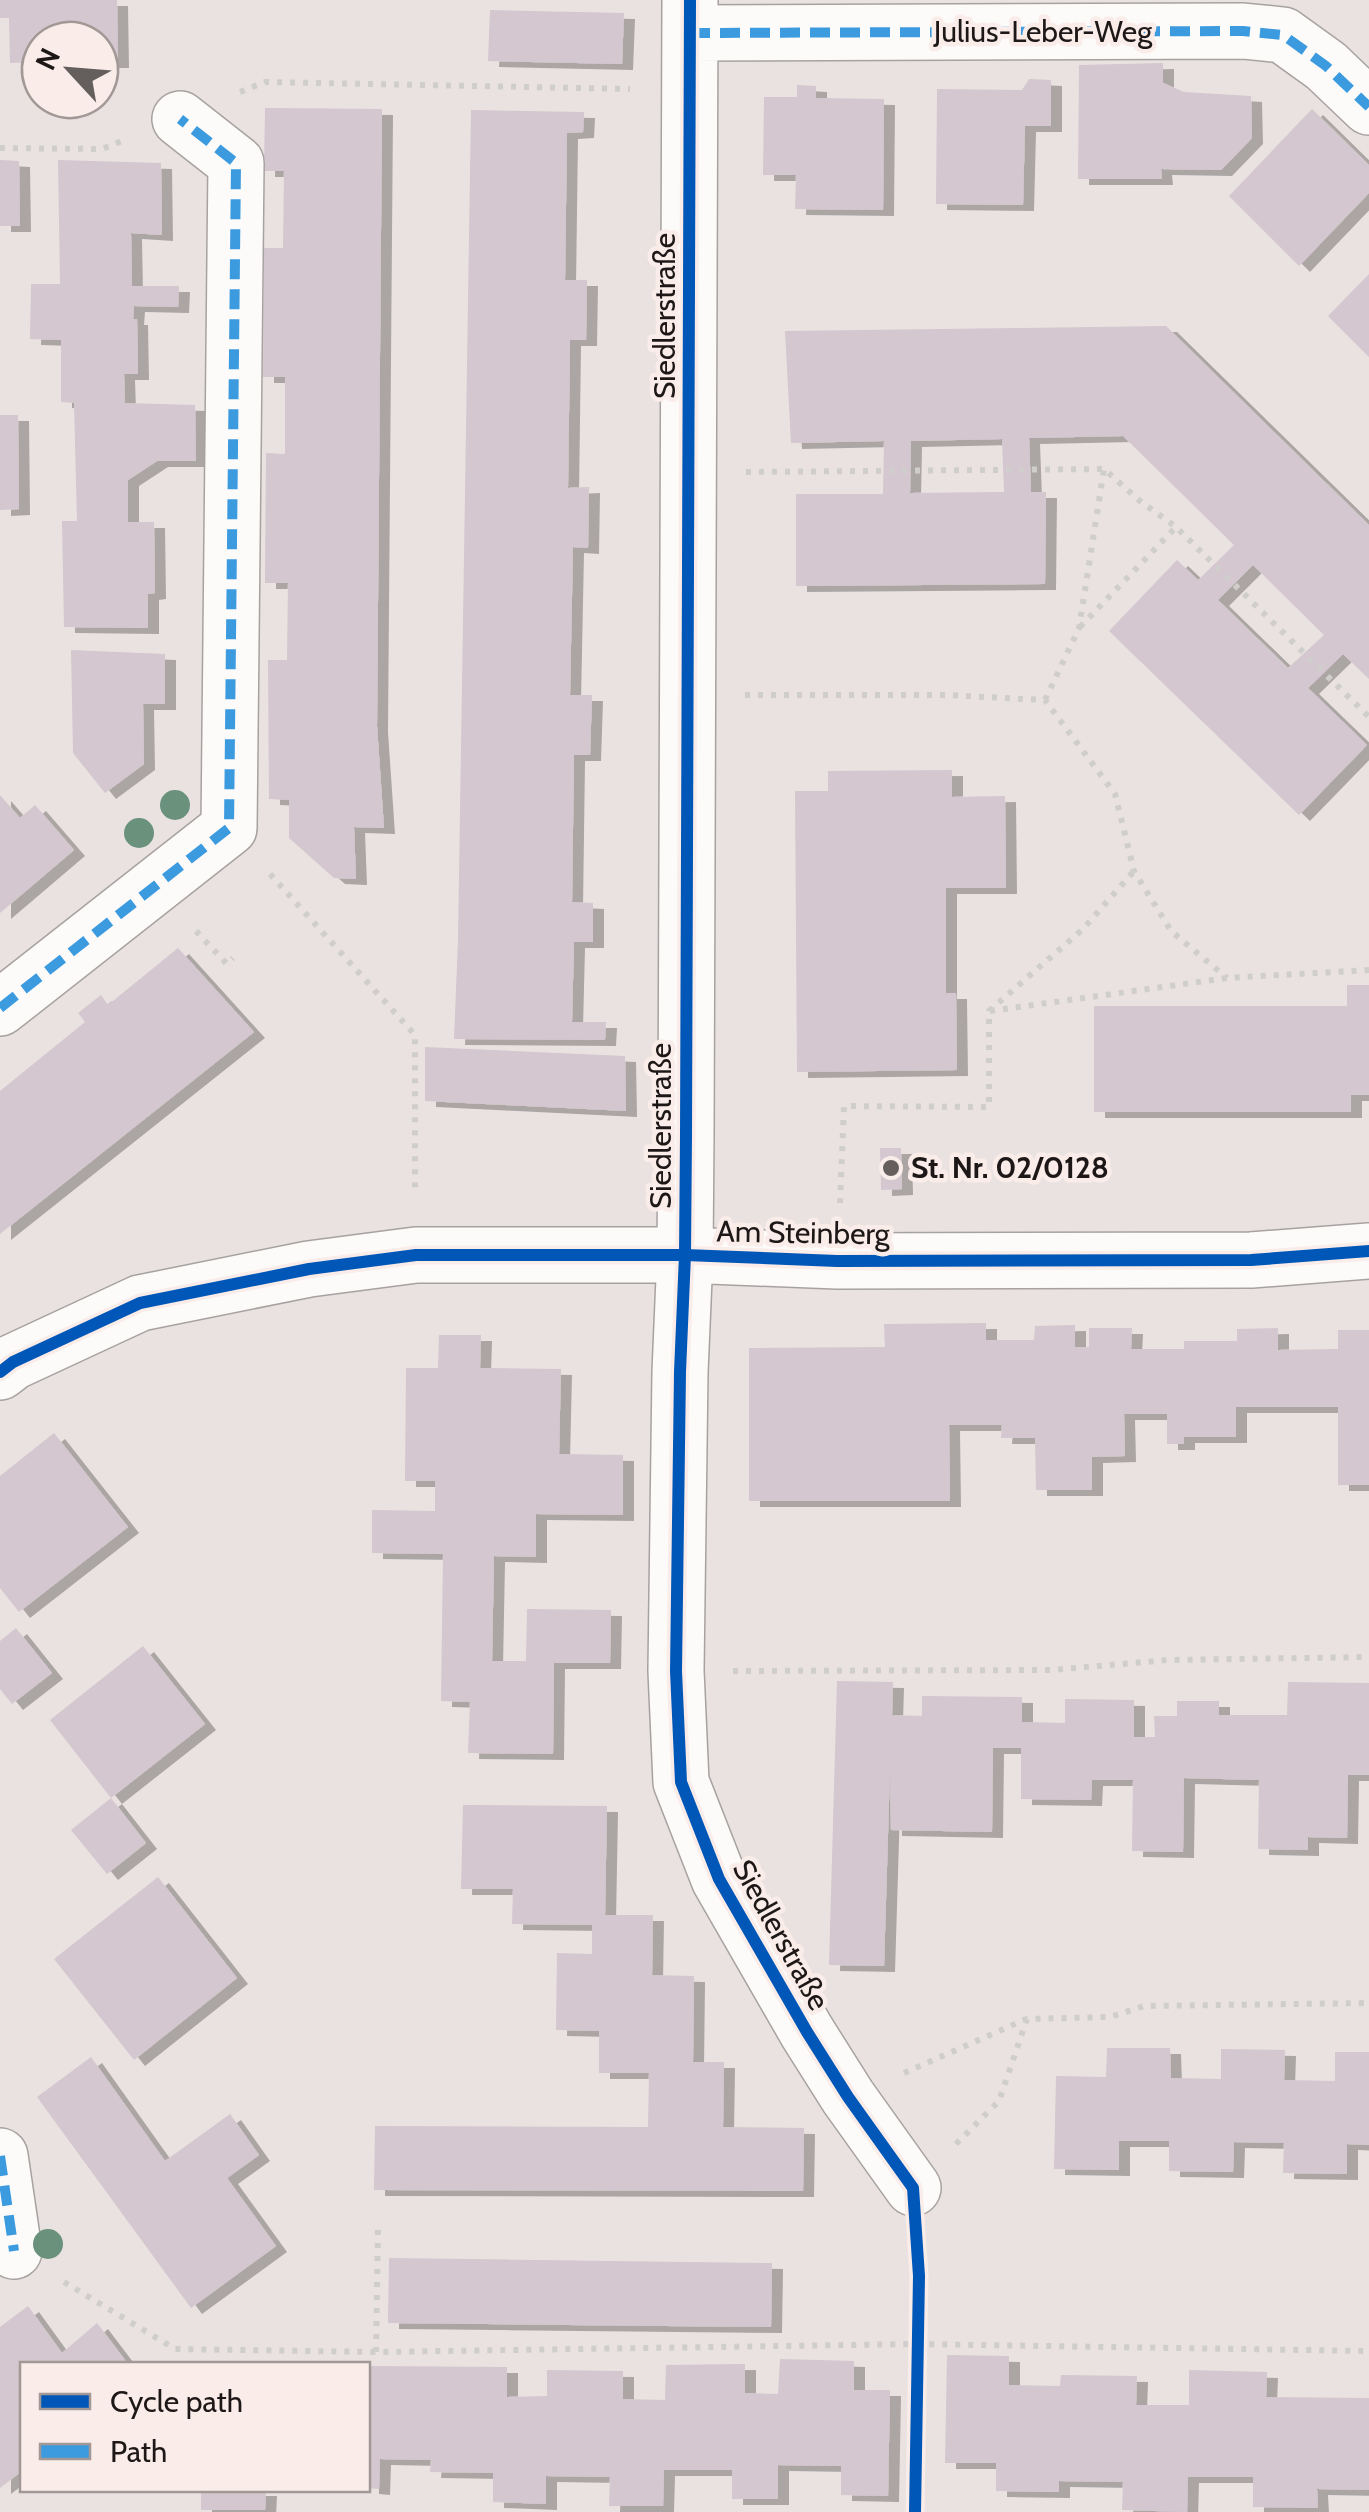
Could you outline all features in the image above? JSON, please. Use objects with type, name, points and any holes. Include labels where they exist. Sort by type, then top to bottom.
[{"type":"street","name":"Siedlerstraße","points":[[690,16],[685,1255],[676,1671],[681,1782],[719,1879],[806,2032],[912,2188]]},
{"type":"street","name":"Julius-Leber-Weg","points":[[690,16],[1243,31],[1282,36],[1326,66],[1369,107]]},
{"type":"street","points":[[0,1008],[229,828],[236,163],[180,118]]},
{"type":"street","name":"Am Steinberg","points":[[4,1360],[140,1303],[309,1269],[416,1255],[685,1255],[837,1261],[1251,1260],[1369,1251]]},
{"type":"street","points":[[0,2156],[14,2251]]},
{"type":"path","points":[[290,82],[692,90]]},
{"type":"path","points":[[0,148],[60,149]]},
{"type":"path","points":[[690,472],[1104,469],[1176,527],[1369,717]]},
{"type":"path","points":[[1045,700],[1079,628],[1104,469]]},
{"type":"path","points":[[1079,628],[1176,527]]},
{"type":"path","points":[[688,696],[927,695],[1045,700]]},
{"type":"path","points":[[1045,700],[1114,794],[1134,872],[1171,931],[1227,978]]},
{"type":"path","points":[[229,828],[415,1036],[416,1255]]},
{"type":"path","points":[[837,1261],[844,1106],[989,1107],[989,1011],[1083,929],[1134,872]]},
{"type":"path","points":[[989,1011],[1227,978],[1369,970]]},
{"type":"path","points":[[676,1671],[1052,1670],[1168,1660],[1369,1657]]},
{"type":"path","points":[[848,2097],[1027,2019],[1110,2017],[1144,2006],[1369,2004]]},
{"type":"path","points":[[915,2512],[919,2276],[912,2188],[1000,2101],[1027,2019]]},
{"type":"path","points":[[376,2352],[378,2226]]},
{"type":"path","points":[[14,2251],[175,2349],[376,2352],[916,2344],[1369,2351]]},
{"type":"building","points":[[0,0],[117,0],[117,20],[20,20],[20,63],[10,63],[9,18],[0,18]]},
{"type":"building","points":[[490,10],[624,13],[622,64],[488,61]]},
{"type":"building","points":[[1163,63],[1163,83],[1184,92],[1251,96],[1252,138],[1221,170],[1161,169],[1162,179],[1078,179],[1079,65]]},
{"type":"building","points":[[1029,79],[1051,80],[1051,126],[1025,126],[1023,205],[936,204],[937,89],[1022,90]]},
{"type":"building","points":[[797,85],[816,86],[816,98],[884,99],[883,210],[795,209],[796,175],[763,175],[764,97],[797,97]]},
{"type":"building","points":[[265,108],[382,109],[377,726],[384,828],[354,827],[356,879],[334,878],[289,838],[289,800],[269,799],[268,660],[287,660],[288,583],[265,583],[266,453],[285,454],[285,377],[263,377],[264,248],[283,248],[284,171],[264,171]]},
{"type":"building","points":[[1312,109],[1369,165],[1369,193],[1299,266],[1229,196]]},
{"type":"building","points":[[471,110],[584,112],[583,132],[567,133],[565,280],[587,280],[586,340],[570,340],[568,488],[589,487],[588,548],[573,547],[570,695],[592,695],[590,755],[574,755],[572,902],[593,903],[593,942],[574,942],[572,1022],[606,1022],[605,1040],[454,1039]]},
{"type":"building","points":[[0,160],[19,161],[20,226],[0,226]]},
{"type":"building","points":[[58,160],[161,163],[162,235],[131,233],[132,286],[179,286],[178,307],[134,306],[138,374],[124,374],[125,403],[195,405],[196,461],[157,461],[128,480],[128,522],[154,522],[155,593],[148,594],[148,628],[64,627],[62,521],[77,521],[74,403],[61,402],[61,340],[30,339],[31,284],[60,284]]},
{"type":"building","points":[[1369,274],[1369,357],[1328,316]]},
{"type":"building","points":[[1166,326],[1369,525],[1369,679],[1343,654],[1308,688],[1367,745],[1299,815],[1109,631],[1177,560],[1198,580],[1234,545],[1123,436],[1029,438],[1031,492],[1046,492],[1045,584],[796,586],[796,494],[883,494],[884,441],[791,443],[785,331]],"holes":[[[1002,439],[1004,492],[910,493],[911,441]],[[1253,565],[1324,635],[1288,668],[1218,600]]]},
{"type":"building","points":[[0,415],[18,415],[19,509],[0,510]]},
{"type":"building","points":[[71,650],[165,654],[165,704],[143,704],[144,764],[105,793],[73,753]]},
{"type":"building","points":[[952,770],[952,797],[1005,796],[1006,888],[946,888],[946,993],[956,993],[957,1070],[797,1072],[795,791],[828,791],[828,771]]},
{"type":"building","points":[[0,795],[20,818],[35,805],[74,850],[0,913]]},
{"type":"building","points":[[178,948],[254,1032],[0,1234],[0,1091],[85,1022],[78,1013],[101,995],[108,1005]]},
{"type":"building","points":[[1347,985],[1369,985],[1369,1095],[1351,1095],[1351,1112],[1094,1112],[1094,1006],[1347,1006]]},
{"type":"building","points":[[425,1047],[625,1056],[626,1111],[425,1101]]},
{"type":"building","name":"St. Nr. 02/0128","points":[[880,1148],[901,1148],[902,1189],[881,1190]]},
{"type":"building","points":[[986,1323],[986,1340],[1034,1340],[1035,1326],[1075,1325],[1075,1347],[1089,1347],[1089,1328],[1132,1328],[1131,1349],[1184,1349],[1184,1341],[1237,1341],[1237,1329],[1278,1328],[1278,1350],[1338,1349],[1338,1330],[1369,1330],[1369,1485],[1338,1485],[1338,1407],[1236,1407],[1236,1437],[1184,1437],[1184,1444],[1167,1444],[1167,1414],[1124,1414],[1125,1456],[1092,1457],[1092,1490],[1036,1490],[1035,1438],[1001,1438],[1002,1425],[949,1425],[950,1501],[749,1501],[749,1348],[885,1347],[884,1324]]},
{"type":"building","points":[[439,1335],[481,1335],[480,1368],[561,1369],[559,1454],[623,1455],[623,1515],[536,1514],[536,1557],[494,1556],[492,1661],[526,1661],[527,1609],[611,1610],[610,1663],[554,1663],[553,1754],[468,1753],[470,1702],[441,1701],[443,1554],[372,1553],[372,1510],[435,1511],[435,1481],[405,1481],[406,1368],[438,1368]]},
{"type":"building","points":[[54,1433],[128,1527],[19,1612],[0,1588],[0,1476]]},
{"type":"building","points":[[16,1628],[52,1673],[12,1704],[0,1689],[0,1641]]},
{"type":"building","points":[[143,1646],[205,1724],[111,1798],[50,1720]]},
{"type":"building","points":[[837,1681],[893,1682],[892,1715],[922,1716],[922,1696],[1022,1697],[1022,1722],[1065,1723],[1065,1699],[1134,1700],[1134,1737],[1155,1737],[1154,1716],[1177,1716],[1177,1701],[1219,1701],[1219,1715],[1287,1715],[1288,1682],[1369,1683],[1369,1775],[1348,1775],[1347,1838],[1308,1837],[1308,1850],[1258,1849],[1259,1780],[1184,1778],[1183,1852],[1132,1851],[1133,1780],[1092,1780],[1091,1800],[1021,1799],[1021,1748],[993,1748],[992,1832],[891,1830],[890,1769],[884,1966],[829,1965]]},
{"type":"building","points":[[111,1798],[146,1843],[107,1874],[71,1830]]},
{"type":"building","points":[[463,1805],[607,1806],[605,1915],[653,1915],[652,1975],[694,1976],[693,2062],[724,2062],[723,2127],[804,2128],[803,2191],[374,2190],[375,2126],[648,2127],[649,2073],[599,2073],[599,2031],[556,2030],[557,1953],[592,1954],[592,1925],[512,1924],[513,1889],[461,1889]]},
{"type":"building","points":[[158,1877],[237,1978],[134,2060],[54,1959]]},
{"type":"building","points":[[1107,2048],[1170,2048],[1171,2078],[1221,2079],[1221,2049],[1285,2050],[1284,2080],[1335,2081],[1335,2052],[1369,2052],[1369,2145],[1347,2144],[1347,2174],[1283,2173],[1284,2143],[1234,2142],[1233,2172],[1169,2171],[1169,2141],[1119,2141],[1119,2170],[1054,2169],[1056,2076],[1106,2077]]},
{"type":"building","points":[[91,2057],[165,2161],[230,2114],[259,2155],[227,2178],[276,2246],[191,2308],[37,2097]]},
{"type":"building","points":[[389,2258],[772,2263],[771,2327],[388,2323]]},
{"type":"building","points":[[28,2306],[62,2353],[97,2323],[126,2362],[20,2362],[20,2473],[0,2488],[0,2327]]},
{"type":"building","points":[[947,2355],[1009,2356],[1009,2385],[1060,2386],[1061,2375],[1137,2376],[1136,2405],[1189,2405],[1189,2370],[1267,2372],[1266,2397],[1369,2398],[1369,2490],[1317,2489],[1318,2508],[1253,2507],[1253,2477],[1188,2477],[1187,2512],[1122,2510],[1123,2482],[1059,2481],[1059,2492],[996,2491],[996,2463],[945,2463]]},
{"type":"building","points":[[780,2359],[854,2361],[854,2390],[890,2390],[888,2496],[841,2495],[841,2466],[778,2465],[778,2499],[732,2499],[732,2470],[664,2470],[663,2506],[609,2506],[610,2477],[546,2476],[546,2504],[493,2502],[493,2473],[430,2472],[431,2460],[380,2459],[379,2489],[370,2488],[370,2366],[507,2367],[507,2397],[547,2396],[547,2370],[623,2371],[623,2399],[665,2400],[666,2365],[745,2364],[745,2393],[778,2394]]},
{"type":"building","points":[[201,2492],[266,2492],[265,2510],[201,2510]]},
{"type":"marked path","points":[[690,33],[1243,31],[1283,35],[1326,66],[1369,107]]},
{"type":"marked path","points":[[0,1008],[229,828],[236,163],[180,119]]},
{"type":"marked path","points":[[0,2156],[14,2251]]},
{"type":"cycle path","points":[[690,0],[685,1255],[676,1671],[681,1782],[719,1879],[807,2032],[913,2188],[919,2276],[915,2512]]},
{"type":"cycle path","points":[[0,1372],[13,1362],[140,1303],[309,1269],[416,1255],[685,1255],[837,1261],[1251,1260],[1369,1251]]},
{"type":"place","name":"St. Nr. 02/0128","points":[[891,1168]]}]
